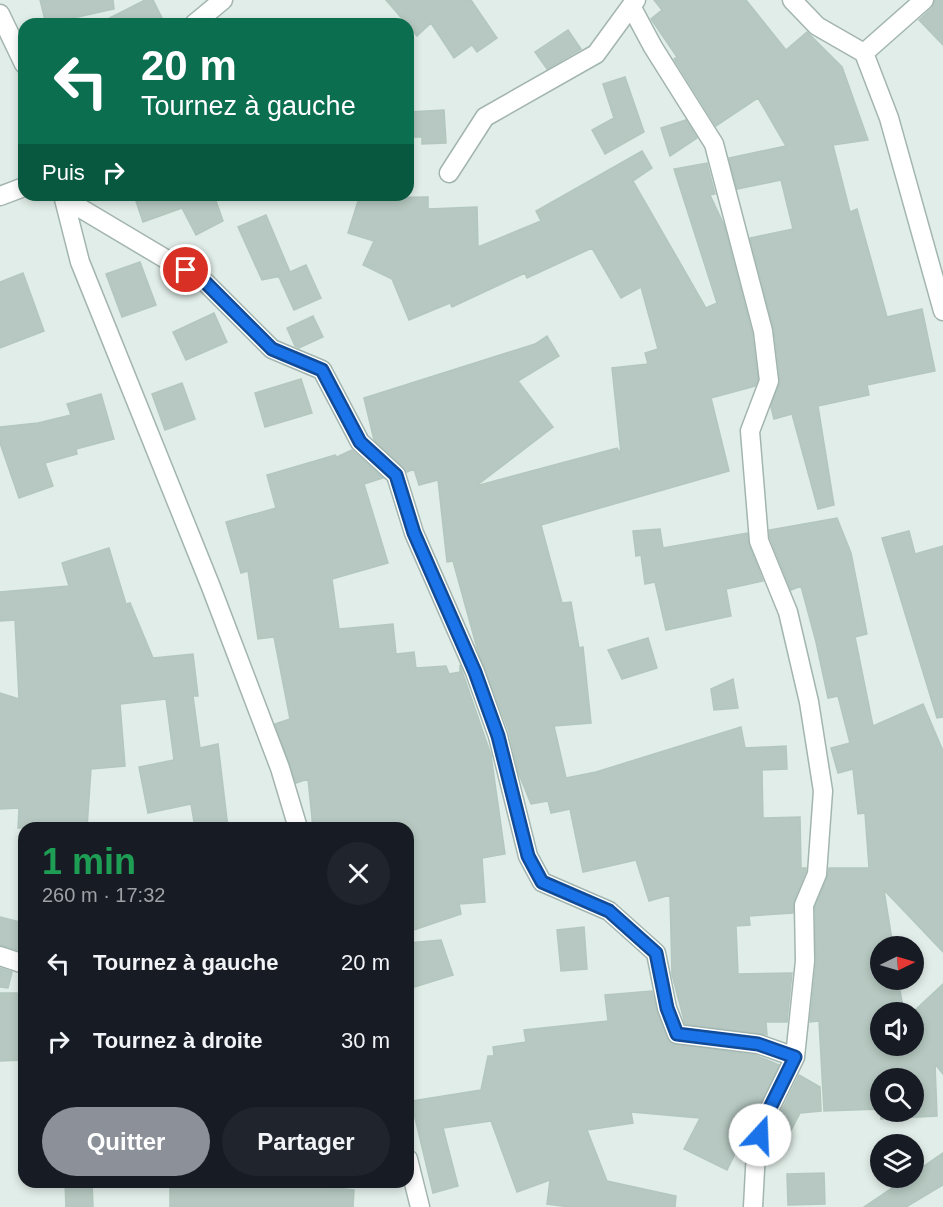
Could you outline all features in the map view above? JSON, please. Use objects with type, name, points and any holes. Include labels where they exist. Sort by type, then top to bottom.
[{"type":"street","points":[[201,18],[223,0]]},
{"type":"street","points":[[792,0],[817,26],[864,53],[889,118],[943,311]]},
{"type":"street","points":[[864,53],[924,0]]},
{"type":"street","points":[[449,173],[485,117],[597,54],[634,3]]},
{"type":"street","points":[[634,3],[653,48],[714,144],[763,331],[769,381],[750,431],[759,541],[788,612],[809,702],[823,791],[817,873],[804,904],[805,961],[795,1057],[765,1118],[756,1151],[753,1207]]},
{"type":"street","points":[[0,14],[18,52]]},
{"type":"street","points":[[0,196],[18,189]]},
{"type":"street","points":[[65,201],[80,262],[211,587],[280,768],[296,822]]},
{"type":"street","points":[[71,201],[206,283],[272,349],[322,370],[360,442],[396,475],[414,533],[475,672],[498,736],[528,856],[542,882],[609,911],[656,953],[667,1008],[677,1034],[758,1044],[795,1057]]},
{"type":"street","points":[[0,956],[18,962]]},
{"type":"street","points":[[414,1184],[420,1207]]},
{"type":"building","points":[[40,0],[113,0],[114,9],[73,18],[44,18]]},
{"type":"building","points":[[145,0],[153,0],[162,18],[110,18]]},
{"type":"building","points":[[386,0],[471,0],[497,38],[477,52],[472,45],[454,58],[431,23],[417,36],[414,33],[414,18],[402,18]]},
{"type":"building","points":[[654,0],[746,0],[786,50],[807,32],[842,67],[868,140],[833,145],[850,212],[857,209],[887,317],[922,309],[935,371],[867,385],[869,395],[818,406],[834,505],[818,509],[792,414],[774,419],[771,407],[780,380],[774,330],[750,238],[793,229],[781,180],[737,189],[729,158],[786,146],[758,98],[716,126],[674,59],[677,57],[651,19],[662,10]]},
{"type":"building","points":[[935,0],[943,0],[943,45],[919,20],[932,8]]},
{"type":"building","points":[[568,30],[581,49],[547,69],[535,52]]},
{"type":"building","points":[[625,77],[644,132],[605,154],[592,130],[614,118],[603,84]]},
{"type":"building","points":[[444,110],[446,143],[422,144],[422,137],[414,137],[414,112]]},
{"type":"building","points":[[686,120],[697,138],[670,156],[661,128]]},
{"type":"building","points":[[642,151],[652,168],[633,181],[706,308],[717,303],[674,169],[707,163],[715,194],[710,195],[724,225],[752,333],[758,380],[755,386],[711,398],[729,471],[541,525],[562,603],[571,602],[579,648],[583,647],[591,723],[554,726],[566,778],[596,772],[741,727],[745,748],[786,746],[787,769],[762,770],[763,818],[800,817],[801,868],[806,868],[806,871],[794,901],[793,913],[749,916],[750,925],[736,926],[738,974],[792,973],[787,1022],[766,1022],[767,1035],[685,1024],[672,975],[670,895],[649,901],[636,860],[583,872],[570,809],[551,813],[548,801],[531,804],[518,772],[509,732],[477,648],[453,561],[447,562],[438,480],[419,485],[414,469],[407,472],[374,440],[364,398],[535,344],[547,336],[559,356],[518,381],[553,427],[476,486],[617,448],[621,454],[612,368],[648,364],[645,353],[658,349],[641,287],[621,298],[592,248],[527,278],[525,273],[452,307],[450,303],[409,320],[392,279],[363,265],[374,241],[348,233],[358,201],[414,201],[414,197],[428,197],[428,209],[477,207],[478,247],[541,221],[536,211]]},
{"type":"building","points":[[136,201],[216,201],[223,221],[196,235],[182,208],[143,222]]},
{"type":"building","points":[[266,215],[290,272],[306,265],[321,298],[294,310],[279,277],[281,276],[262,280],[238,227]]},
{"type":"building","points":[[140,262],[156,305],[122,317],[106,274]]},
{"type":"building","points":[[23,273],[44,331],[0,348],[0,282]]},
{"type":"building","points":[[214,313],[227,342],[186,360],[173,332]]},
{"type":"building","points":[[313,316],[323,337],[299,348],[295,346],[287,328]]},
{"type":"building","points":[[301,379],[312,413],[265,427],[255,393]]},
{"type":"building","points":[[182,383],[195,419],[165,430],[152,394]]},
{"type":"building","points":[[101,394],[114,439],[76,449],[77,454],[45,463],[53,486],[19,498],[0,443],[0,427],[38,423],[71,415],[67,404]]},
{"type":"building","points":[[352,450],[383,478],[364,484],[388,563],[332,579],[339,629],[393,624],[396,654],[414,652],[416,668],[446,666],[449,674],[460,672],[460,665],[491,755],[505,854],[482,858],[485,902],[459,904],[461,914],[414,930],[414,822],[312,822],[308,779],[296,783],[275,724],[290,719],[274,637],[258,639],[248,571],[241,573],[226,522],[276,508],[267,475],[335,455],[337,457]]},
{"type":"building","points":[[837,518],[851,553],[867,634],[855,637],[873,726],[923,704],[943,751],[943,952],[884,890],[891,936],[870,936],[870,990],[900,990],[902,1002],[870,1002],[870,1056],[924,1056],[924,1002],[943,984],[943,1074],[935,1064],[937,1116],[924,1117],[924,1068],[870,1068],[870,1109],[824,1111],[819,1021],[810,1022],[816,962],[815,907],[829,868],[869,868],[865,813],[858,814],[853,769],[838,773],[831,748],[850,743],[838,696],[828,698],[801,586],[791,590],[770,538],[769,530]]},
{"type":"building","points":[[660,529],[663,548],[747,533],[749,545],[763,581],[726,589],[731,616],[666,630],[655,582],[645,584],[641,555],[636,556],[633,531]]},
{"type":"building","points":[[909,531],[915,554],[943,546],[943,717],[937,718],[882,538]]},
{"type":"building","points":[[109,548],[126,604],[130,603],[153,658],[193,654],[198,696],[193,696],[200,748],[218,744],[227,822],[194,822],[191,804],[148,813],[139,767],[174,760],[166,699],[120,704],[125,766],[91,769],[87,822],[18,822],[19,808],[0,809],[0,693],[19,699],[15,620],[0,621],[0,592],[69,586],[62,563]]},
{"type":"building","points":[[648,638],[657,668],[622,679],[608,650]]},
{"type":"building","points":[[733,679],[738,708],[714,710],[711,689]]},
{"type":"building","points":[[0,917],[18,922],[18,950],[0,945]]},
{"type":"building","points":[[584,927],[587,969],[561,971],[557,930]]},
{"type":"building","points":[[441,940],[453,975],[414,987],[414,942]]},
{"type":"building","points":[[0,968],[12,972],[8,988],[0,987]]},
{"type":"building","points":[[652,991],[657,1012],[671,1043],[755,1055],[779,1065],[751,1126],[749,1125],[727,1170],[684,1149],[700,1118],[631,1112],[633,1123],[587,1130],[607,1181],[676,1196],[675,1207],[570,1207],[547,1204],[550,1180],[517,1192],[491,1121],[443,1128],[458,1186],[433,1193],[414,1114],[414,1101],[481,1090],[488,1056],[494,1056],[493,1047],[526,1042],[524,1030],[608,1021],[605,995]]},
{"type":"building","points":[[0,993],[18,993],[18,1060],[0,1061]]},
{"type":"building","points":[[799,1075],[820,1087],[821,1111],[800,1113],[784,1144],[771,1137]]},
{"type":"building","points":[[943,1153],[943,1185],[906,1207],[864,1207],[892,1188],[924,1188],[924,1166]]},
{"type":"building","points":[[824,1173],[825,1204],[788,1205],[787,1174]]},
{"type":"building","points":[[65,1188],[92,1188],[93,1207],[66,1207]]},
{"type":"building","points":[[170,1188],[354,1190],[353,1207],[170,1207]]},
{"type":"route","points":[[186,270],[206,283],[272,349],[322,370],[360,442],[396,475],[414,533],[475,672],[498,736],[528,856],[542,882],[609,911],[656,953],[667,1008],[677,1034],[758,1044],[795,1057],[765,1118],[760,1135]]}]
